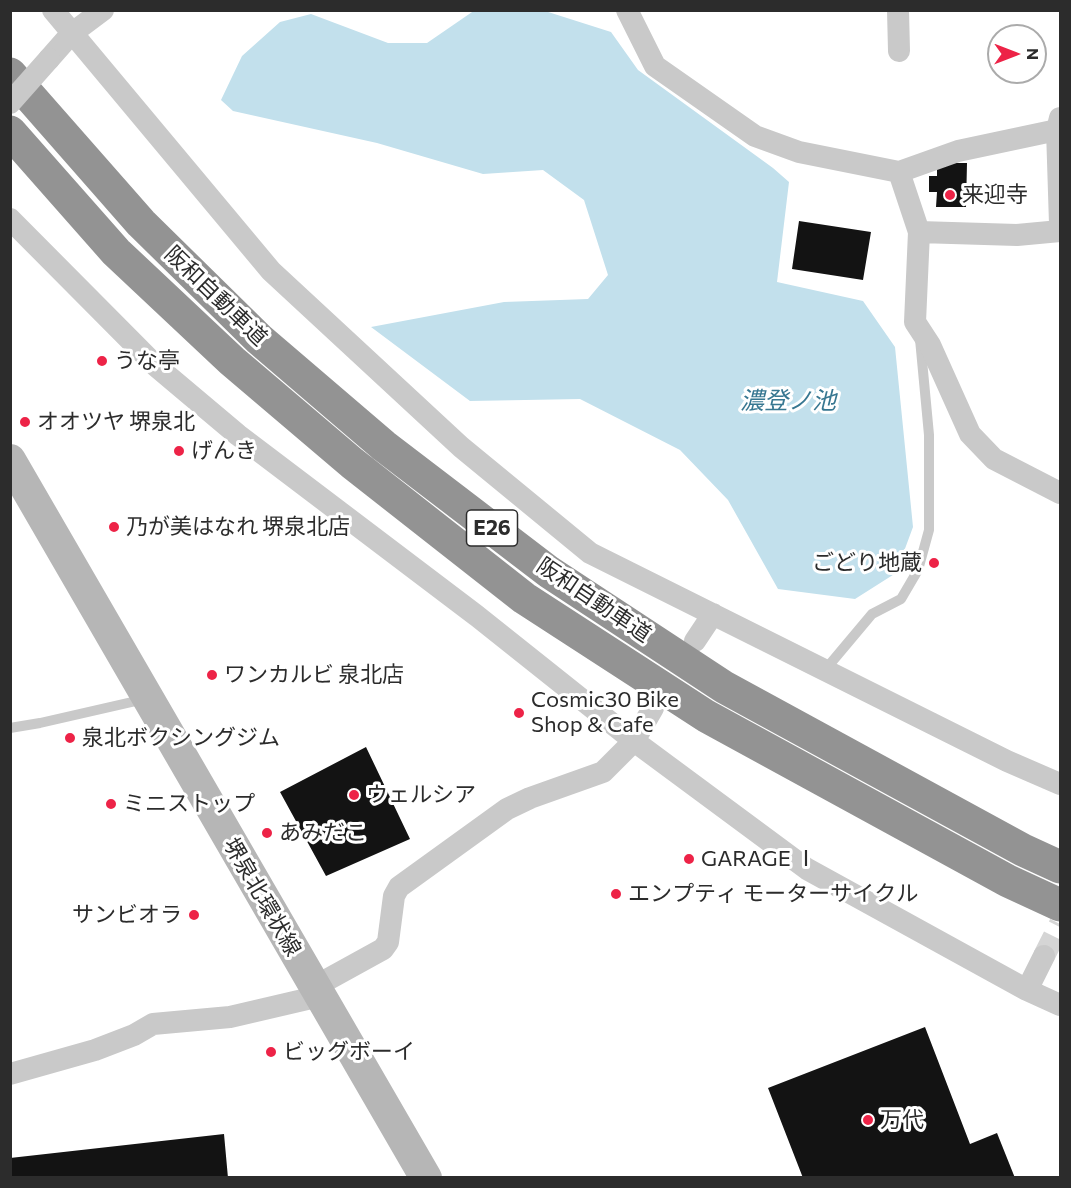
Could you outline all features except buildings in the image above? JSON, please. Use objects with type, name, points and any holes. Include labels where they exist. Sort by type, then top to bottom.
[{"type":"highway","name":"阪和自動車道","points":[[10,74],[141,223],[259,339],[384,446],[549,572],[724,687],[1023,850],[1060,867]]},
{"type":"highway","name":"阪和自動車道","points":[[10,132],[116,252],[232,361],[352,463],[524,598],[706,716],[1008,880],[1060,905]]},
{"type":"main road","name":"堺泉北環状線","points":[[10,460],[426,1178]]},
{"type":"street","points":[[53,10],[271,271],[461,447],[590,553],[1007,761],[1060,784]]},
{"type":"street","points":[[10,103],[71,34],[103,10]]},
{"type":"street","points":[[627,10],[655,66],[756,136],[799,152],[899,172],[958,151],[1059,124],[1060,224]]},
{"type":"street","points":[[898,10],[899,51]]},
{"type":"street","points":[[899,172],[919,232],[915,322],[930,345],[969,434],[994,459],[1060,493]]},
{"type":"street","points":[[10,219],[156,366],[229,428],[477,616],[634,741],[807,868],[1028,990],[1060,1005]]},
{"type":"street","points":[[919,232],[1017,235],[1060,231]]},
{"type":"street","points":[[695,641],[714,614]]},
{"type":"street","points":[[10,1074],[95,1050],[135,1035],[153,1024],[230,1017],[317,991],[383,949],[388,942],[394,896],[399,886],[507,809],[530,798],[603,772],[634,741],[653,708]]},
{"type":"street","points":[[1028,990],[1044,956]]},
{"type":"lane","points":[[825,670],[872,614],[901,599],[918,570],[929,530],[929,435],[919,327]]},
{"type":"lane","points":[[10,728],[148,698]]},
{"type":"water","name":"濃登ノ池","points":[[475,10],[545,11],[611,32],[638,70],[789,182],[777,282],[863,301],[895,347],[913,527],[896,573],[855,599],[778,589],[728,500],[680,450],[580,399],[470,401],[371,327],[504,302],[588,299],[608,275],[584,200],[543,170],[483,174],[377,143],[233,111],[221,100],[242,56],[280,22],[311,14],[388,43],[427,43]]},
{"type":"tunnel","points":[[1044,956],[1060,924]]},
{"type":"place","name":"来迎寺","points":[[950,195]]},
{"type":"place","name":"うな亭","points":[[102,361]]},
{"type":"place","name":"オオツヤ 堺泉北","points":[[25,422]]},
{"type":"place","name":"げんき","points":[[179,451]]},
{"type":"place","name":"乃が美はなれ 堺泉北店","points":[[114,527]]},
{"type":"place","name":"ごどり地蔵","points":[[934,563]]},
{"type":"place","name":"ワンカルビ 泉北店","points":[[212,675]]},
{"type":"place","name":"Cosmic30 Bike Shop & Cafe","points":[[519,713]]},
{"type":"place","name":"泉北ボクシングジム","points":[[70,738]]},
{"type":"place","name":"ウェルシア","points":[[354,795]]},
{"type":"place","name":"ミニストップ","points":[[111,804]]},
{"type":"place","name":"あみだこ","points":[[267,833]]},
{"type":"place","name":"GARAGE Ⅰ","points":[[689,859]]},
{"type":"place","name":"エンプティ モーターサイクル","points":[[616,894]]},
{"type":"place","name":"サンビオラ","points":[[194,915]]},
{"type":"place","name":"ビッグボーイ","points":[[271,1052]]},
{"type":"place","name":"万代","points":[[868,1120]]}]
